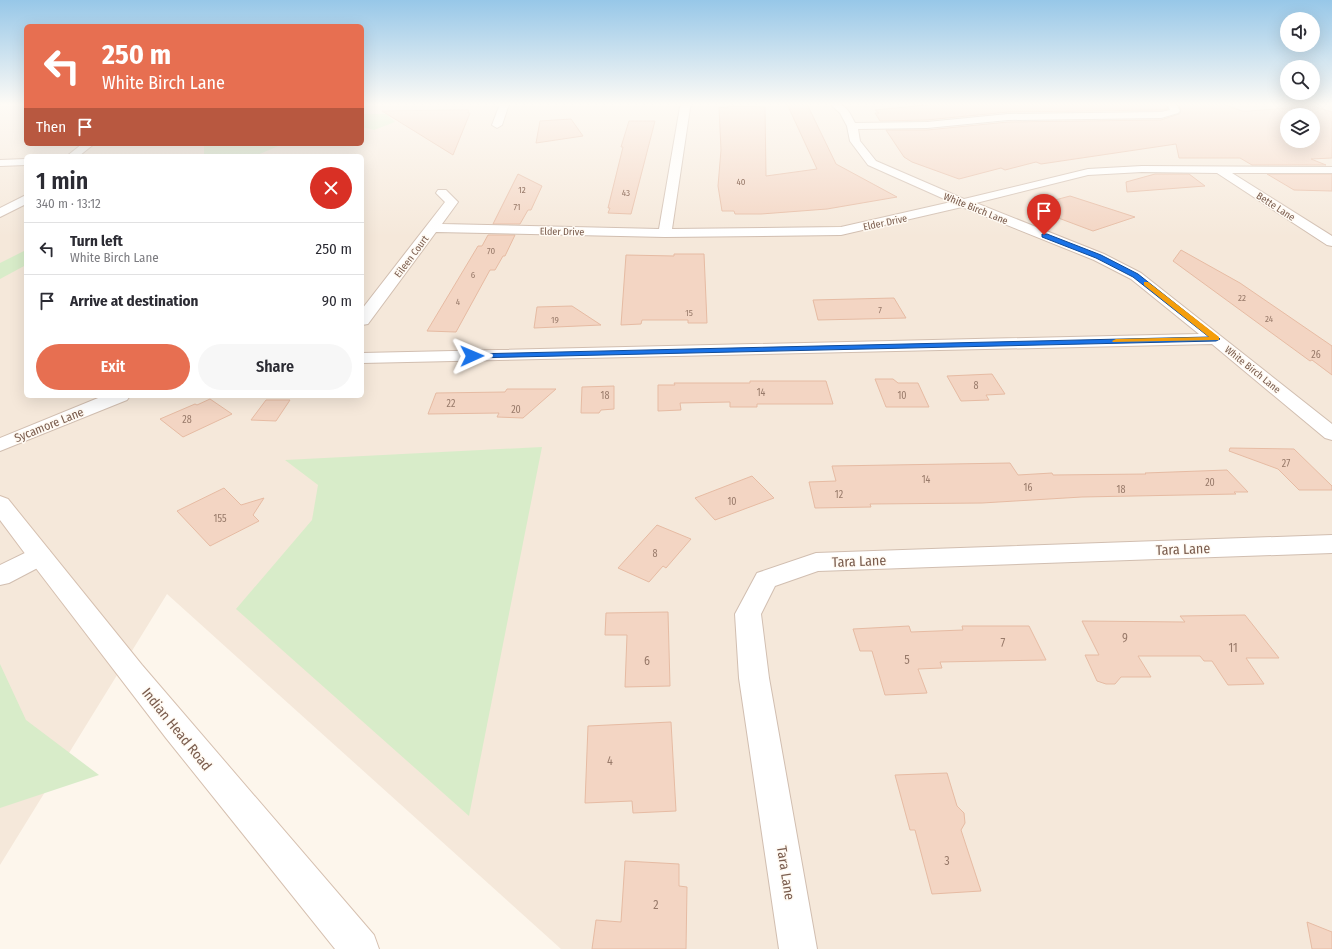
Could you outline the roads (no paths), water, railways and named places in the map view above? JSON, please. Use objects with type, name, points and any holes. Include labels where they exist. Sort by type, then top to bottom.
[{"type":"street","points":[[665,233],[678,148]]},
{"type":"street","name":"White Birch Lane","points":[[861,148],[872,163],[883,169],[1098,257],[1136,276],[1332,434]]},
{"type":"street","points":[[0,163],[24,162]]},
{"type":"street","name":"Elder Drive","points":[[432,228],[665,233],[841,231],[964,203],[1088,172],[1142,169],[1332,170]]},
{"type":"street","name":"Bette Lane","points":[[1220,170],[1332,242]]},
{"type":"street","name":"Eileen Court","points":[[364,317],[452,202],[442,193]]},
{"type":"street","points":[[0,213],[24,200]]},
{"type":"street","points":[[364,358],[1216,339]]},
{"type":"street","name":"Sycamore Lane","points":[[0,445],[115,398]]},
{"type":"street","name":"Indian Head Road","points":[[0,504],[225,789],[360,949]]},
{"type":"street","name":"Tara Lane","points":[[798,949],[754,678],[748,621],[748,614],[766,580],[816,562],[1332,544]]},
{"type":"street","points":[[0,576],[40,556]]}]
